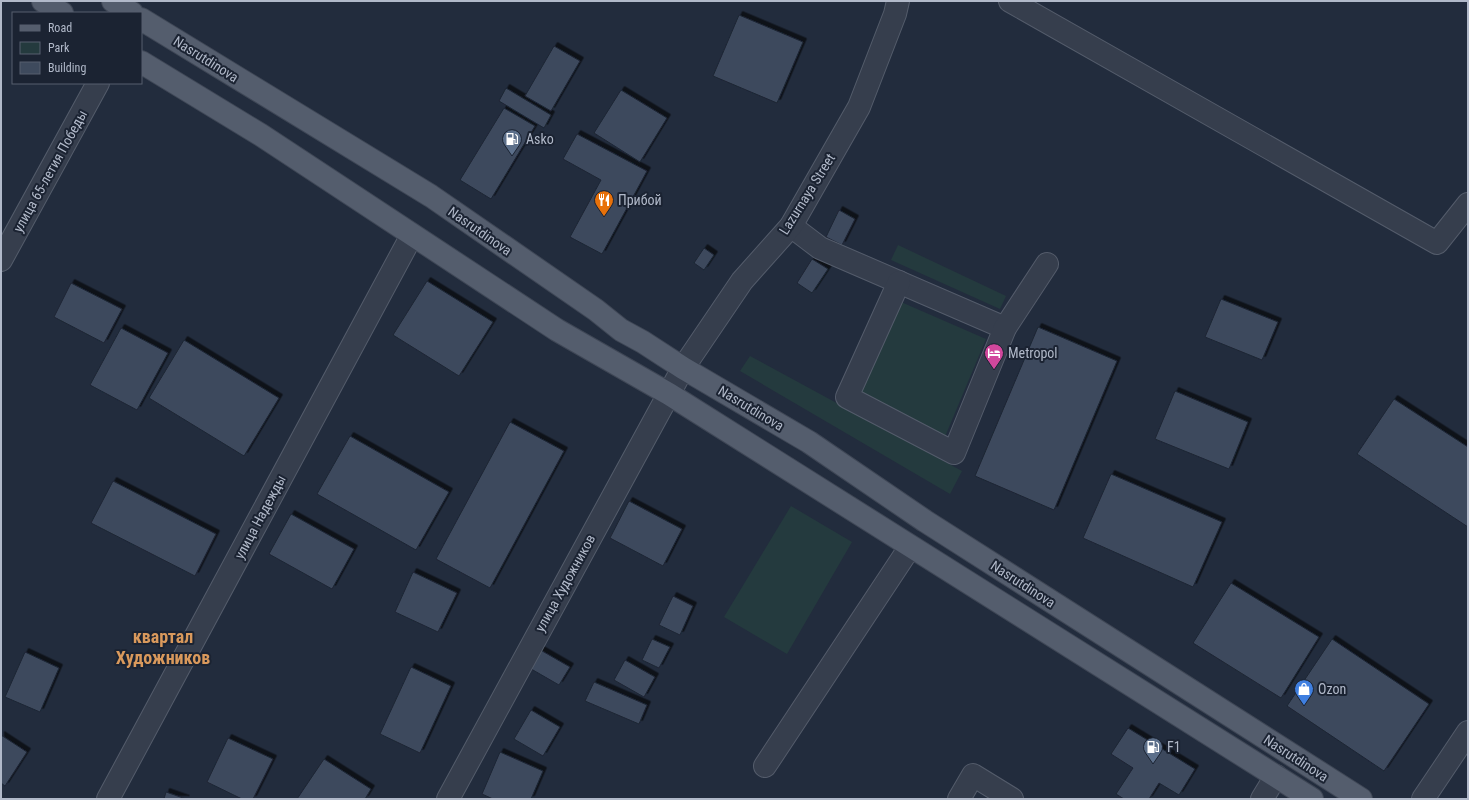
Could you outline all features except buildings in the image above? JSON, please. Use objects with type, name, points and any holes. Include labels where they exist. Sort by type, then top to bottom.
[{"type":"main road","points":[[43,1],[60,12]]},
{"type":"main road","points":[[113,1],[130,12]]},
{"type":"main road","name":"Nasrutdinova","points":[[142,20],[430,196],[596,310],[621,330],[809,442],[925,521],[1361,799]]},
{"type":"main road","name":"Nasrutdinova","points":[[142,63],[261,135],[557,330],[669,394],[808,480],[910,547],[1039,626],[1312,799]]},
{"type":"street","name":"Lazurnaya Street","points":[[683,368],[742,281],[791,226],[859,107],[895,14],[898,1]]},
{"type":"street","points":[[1010,1],[1437,243],[1468,204]]},
{"type":"street","name":"улица 65-летия Победы","points":[[1,260],[97,84]]},
{"type":"street","points":[[791,226],[820,248],[1005,328]]},
{"type":"street","name":"улица Надежды","points":[[108,799],[412,235]]},
{"type":"street","points":[[899,282],[847,397],[954,453],[1005,328],[1047,264]]},
{"type":"street","name":"улица Художников","points":[[448,799],[683,368]]},
{"type":"street","points":[[765,766],[910,547]]},
{"type":"street","points":[[1423,799],[1468,732]]},
{"type":"street","points":[[959,799],[974,775],[1012,799]]},
{"type":"street","points":[[1262,799],[1276,776]]},
{"type":"green space","points":[[898,245],[1006,296],[1000,309],[891,260]]},
{"type":"green space","points":[[901,302],[986,339],[944,439],[859,397]]},
{"type":"green space","points":[[750,356],[962,471],[950,494],[740,371]]},
{"type":"green space","points":[[791,506],[852,542],[787,654],[724,617]]},
{"type":"place","name":"Asko","points":[[512,156]]},
{"type":"place","name":"Прибой","points":[[604,217]]},
{"type":"place","name":"Metropol","points":[[994,370]]},
{"type":"place","name":"Ozon","points":[[1304,706]]},
{"type":"place","name":"F1","points":[[1153,764]]},
{"type":"district","name":"квартал Художников","points":[[163,647]]}]
